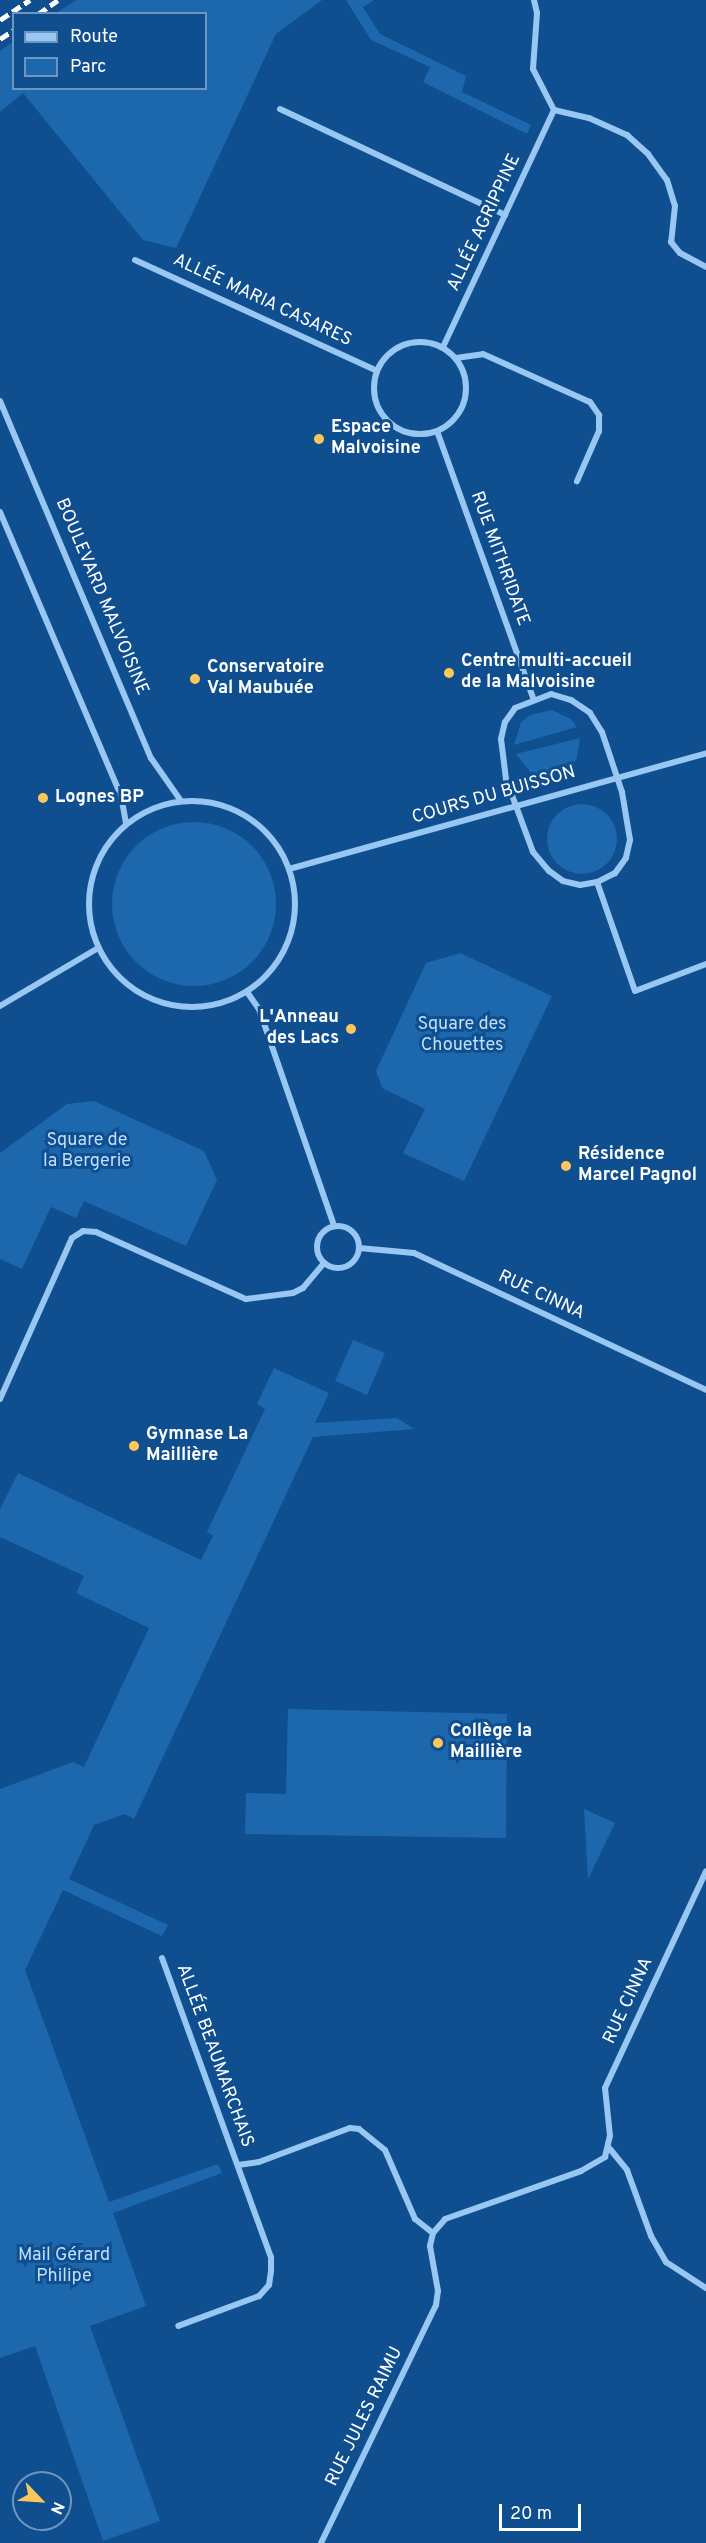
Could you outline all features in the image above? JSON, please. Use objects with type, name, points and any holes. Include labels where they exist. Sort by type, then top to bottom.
[{"type":"street","points":[[534,0],[537,13],[532,69],[554,110],[589,118],[627,135],[648,154],[667,180],[675,206],[671,242],[680,253],[706,267]]},
{"type":"street","points":[[280,109],[505,215]]},
{"type":"street","name":"ALLÉE AGRIPPINE","points":[[443,347],[554,110]]},
{"type":"street","name":"ALLÉE MARIA CASARES","points":[[135,260],[377,371]]},
{"type":"street","points":[[412,342],[443,347],[456,358],[467,387],[464,402],[457,416],[437,431],[416,435],[390,424],[375,400],[377,371],[385,357],[412,342]]},
{"type":"street","points":[[456,358],[483,354],[590,402],[599,415],[599,431],[577,481]]},
{"type":"street","name":"BOULEVARD MALVOISINE","points":[[0,401],[152,758],[182,801]]},
{"type":"street","name":"RUE MITHRIDATE","points":[[437,431],[533,698]]},
{"type":"street","points":[[0,512],[121,795],[126,824]]},
{"type":"street","points":[[551,694],[571,700],[590,713],[602,732],[618,778],[630,840],[626,858],[615,873],[597,882],[580,885],[563,881],[549,871],[534,852],[514,805],[501,739],[515,708],[533,698],[551,694]]},
{"type":"street","name":"COURS DU BUISSON","points":[[289,869],[706,753]]},
{"type":"street","points":[[182,801],[209,802],[251,820],[277,845],[289,869],[295,897],[294,924],[279,959],[247,992],[220,1004],[191,1008],[162,1003],[136,991],[114,972],[98,948],[91,926],[91,881],[99,860],[126,824],[143,813],[182,801]]},
{"type":"street","points":[[597,882],[635,991],[706,964]]},
{"type":"street","points":[[0,1006],[98,948]]},
{"type":"street","points":[[247,992],[258,1009],[334,1226]]},
{"type":"street","points":[[334,1226],[352,1231],[359,1248],[350,1265],[337,1268],[324,1263],[318,1252],[319,1239],[334,1226]]},
{"type":"street","points":[[0,1399],[72,1238],[83,1231],[96,1232],[246,1299],[293,1293],[303,1288],[324,1263]]},
{"type":"street","name":"RUE CINNA","points":[[359,1248],[414,1253],[706,1390]]},
{"type":"street","name":"RUE CINNA","points":[[610,2149],[605,2088],[706,1871]]},
{"type":"street","name":"ALLÉE BEAUMARCHAIS","points":[[162,1958],[271,2257],[269,2285],[260,2296],[178,2326]]},
{"type":"street","name":"ALLÉE BEAUMARCHAIS","points":[[238,2165],[259,2162],[350,2128],[358,2129],[385,2150],[415,2219],[433,2233]]},
{"type":"street","points":[[433,2233],[445,2219],[598,2164],[610,2149],[627,2170],[651,2236],[666,2262],[706,2288]]},
{"type":"street","name":"RUE JULES RAIMU","points":[[321,2543],[436,2305],[438,2291],[430,2246],[433,2233]]},
{"type":"green space","points":[[77,0],[322,0],[276,34],[176,248],[143,240],[23,93],[0,112],[0,51],[12,43],[12,90],[207,90],[207,12],[58,12]]},
{"type":"green space","points":[[346,0],[374,0],[363,7],[380,34],[466,76],[462,92],[531,125],[527,134],[423,82],[430,67],[371,40]]},
{"type":"green space","points":[[552,710],[571,719],[577,727],[514,745],[521,722],[530,715]]},
{"type":"green space","points":[[580,738],[577,758],[571,767],[552,776],[530,772],[516,754]]},
{"type":"green space","points":[[582,804],[595,807],[607,814],[614,826],[617,839],[614,852],[607,864],[595,871],[582,874],[569,871],[557,864],[550,852],[547,839],[550,826],[557,814],[569,807]]},
{"type":"green space","points":[[194,822],[210,823],[225,828],[252,846],[270,873],[275,888],[275,920],[270,935],[252,962],[225,980],[210,985],[194,986],[178,985],[163,980],[136,962],[118,935],[113,920],[112,904],[113,888],[118,873],[136,846],[163,828],[178,823]]},
{"type":"green space","name":"Square des Chouettes","points":[[460,953],[552,996],[464,1181],[403,1153],[425,1109],[382,1088],[376,1071],[426,963]]},
{"type":"green space","name":"Square de la Bergerie","points":[[94,1101],[204,1151],[217,1180],[186,1246],[84,1201],[76,1218],[51,1207],[22,1269],[0,1259],[0,1153],[67,1104]]},
{"type":"green space","points":[[353,1340],[385,1353],[367,1395],[335,1381]]},
{"type":"green space","name":"Mail Gérard Philipe","points":[[274,1368],[329,1393],[315,1423],[397,1418],[414,1429],[313,1437],[134,1819],[125,1814],[94,1825],[69,1879],[168,1925],[162,1936],[63,1890],[25,1970],[109,2202],[218,2164],[222,2173],[113,2213],[146,2306],[90,2326],[160,2521],[103,2541],[35,2346],[0,2358],[0,1789],[73,1762],[84,1767],[149,1628],[76,1593],[84,1576],[0,1537],[0,1509],[18,1473],[201,1560],[213,1536],[207,1532],[265,1409],[257,1404]]},
{"type":"green space","points":[[288,1709],[507,1714],[506,1838],[245,1834],[246,1793],[286,1794]]},
{"type":"green space","points":[[584,1809],[615,1823],[588,1879]]},
{"type":"railway","points":[[0,20],[30,0]]},
{"type":"railway","points":[[41,12],[58,0]]},
{"type":"railway","points":[[0,39],[12,31]]},
{"type":"place","name":"Espace Malvoisine","points":[[319,439]]},
{"type":"place","name":"Centre multi-accueil de la Malvoisine","points":[[449,673]]},
{"type":"place","name":"Conservatoire Val Maubuée","points":[[195,679]]},
{"type":"place","name":"Lognes BP","points":[[43,798]]},
{"type":"place","name":"L'Anneau des Lacs","points":[[351,1029]]},
{"type":"place","name":"Résidence Marcel Pagnol","points":[[566,1166]]},
{"type":"place","name":"Gymnase La Maillière","points":[[134,1446]]},
{"type":"place","name":"Collège la Maillière","points":[[438,1743]]}]
